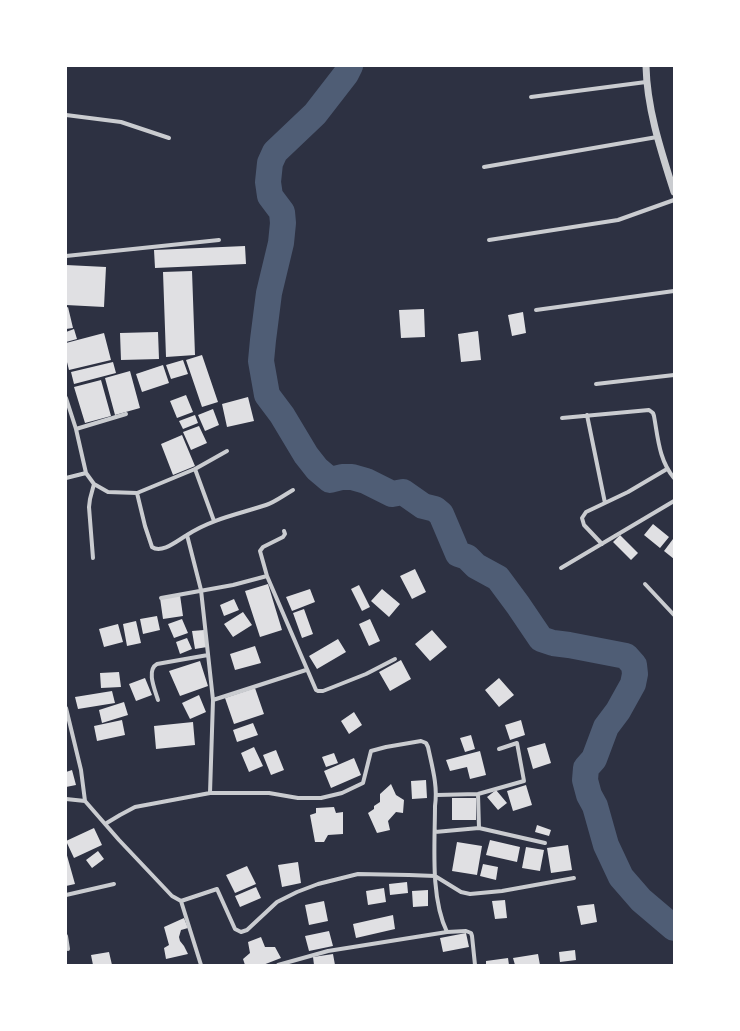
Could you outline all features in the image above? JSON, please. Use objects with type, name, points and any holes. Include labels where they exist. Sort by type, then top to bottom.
[{"type":"street","points":[[646,66],[646,82],[657,137],[674,192]]},
{"type":"street","points":[[531,97],[646,82]]},
{"type":"street","points":[[66,115],[121,122],[169,138]]},
{"type":"street","points":[[484,167],[657,137]]},
{"type":"street","points":[[489,240],[618,220],[674,200]]},
{"type":"street","points":[[66,256],[219,240]]},
{"type":"street","points":[[536,310],[674,291]]},
{"type":"street","points":[[596,384],[674,375]]},
{"type":"street","points":[[66,398],[76,429],[86,473],[94,484],[108,492],[137,493],[196,469],[211,462],[227,451]]},
{"type":"street","points":[[562,418],[649,410],[653,413],[659,447],[667,469],[674,478]]},
{"type":"street","points":[[76,429],[126,414]]},
{"type":"street","points":[[587,415],[605,503]]},
{"type":"street","points":[[66,419],[72,418]]},
{"type":"street","points":[[196,469],[214,521]]},
{"type":"street","points":[[602,544],[584,525],[582,518],[586,512],[628,492],[667,469]]},
{"type":"street","points":[[66,478],[86,473]]},
{"type":"street","points":[[93,558],[89,507],[94,484]]},
{"type":"street","points":[[137,493],[152,547],[155,549],[162,549],[205,524],[268,505],[293,490]]},
{"type":"street","points":[[561,568],[674,501]]},
{"type":"street","points":[[284,531],[285,534],[283,537],[263,547],[260,551],[267,576],[314,688],[320,692],[366,674],[395,659]]},
{"type":"street","points":[[187,535],[201,590],[213,700],[210,793]]},
{"type":"street","points":[[161,598],[233,585],[267,576]]},
{"type":"street","points":[[645,584],[674,615]]},
{"type":"street","points":[[158,700],[151,672],[154,666],[157,664],[208,655]]},
{"type":"street","points":[[213,700],[306,670]]},
{"type":"street","points":[[66,708],[81,770],[85,801],[172,896],[181,901],[201,965]]},
{"type":"street","points":[[105,824],[136,806],[210,793],[269,793],[298,798],[321,798],[342,793],[363,783],[371,751],[421,741],[426,743],[428,746],[437,795],[435,876],[439,908],[447,932]]},
{"type":"street","points":[[437,795],[478,794],[524,781],[518,743],[498,749]]},
{"type":"street","points":[[478,794],[480,828]]},
{"type":"street","points":[[66,799],[85,801]]},
{"type":"street","points":[[435,832],[480,828],[545,842]]},
{"type":"street","points":[[181,901],[217,889],[235,929],[241,932],[247,930],[277,902],[297,892],[318,884],[358,874],[435,876],[461,892],[470,894],[574,878]]},
{"type":"street","points":[[66,895],[114,884]]},
{"type":"street","points":[[278,965],[328,951],[447,932],[466,931],[471,933],[475,965]]},
{"type":"street","points":[[66,936],[68,949]]},
{"type":"building","points":[[245,246],[246,264],[155,268],[154,250]]},
{"type":"building","points":[[66,265],[106,267],[104,307],[66,305]]},
{"type":"building","points":[[192,271],[195,355],[166,357],[163,272]]},
{"type":"building","points":[[68,307],[73,328],[66,329],[66,308]]},
{"type":"building","points":[[424,309],[425,337],[401,338],[399,310]]},
{"type":"building","points":[[523,312],[526,333],[512,336],[508,315]]},
{"type":"building","points":[[74,329],[77,339],[66,342],[66,332]]},
{"type":"building","points":[[478,331],[481,360],[461,362],[458,334]]},
{"type":"building","points":[[158,332],[159,359],[121,360],[120,333]]},
{"type":"building","points":[[104,333],[111,360],[69,370],[66,358],[66,343]]},
{"type":"building","points":[[202,355],[218,402],[202,407],[186,360]]},
{"type":"building","points":[[183,360],[188,374],[171,379],[166,365]]},
{"type":"building","points":[[113,362],[116,373],[74,384],[71,372]]},
{"type":"building","points":[[163,365],[169,383],[142,392],[136,374]]},
{"type":"building","points":[[130,371],[140,408],[115,415],[105,378]]},
{"type":"building","points":[[101,380],[111,416],[85,423],[74,387]]},
{"type":"building","points":[[186,395],[193,412],[177,418],[170,401]]},
{"type":"building","points":[[248,397],[254,421],[227,427],[222,404]]},
{"type":"building","points":[[213,409],[219,425],[205,431],[198,415]]},
{"type":"building","points":[[195,415],[198,423],[183,429],[179,421]]},
{"type":"building","points":[[199,426],[207,443],[191,450],[183,432]]},
{"type":"building","points":[[182,435],[195,466],[173,475],[161,444]]},
{"type":"building","points":[[653,524],[669,537],[660,548],[644,535]]},
{"type":"building","points":[[620,535],[638,553],[631,560],[613,542]]},
{"type":"building","points":[[673,539],[674,540],[674,559],[664,551]]},
{"type":"building","points":[[415,569],[426,592],[412,599],[400,576]]},
{"type":"building","points":[[268,584],[282,630],[260,637],[245,591]]},
{"type":"building","points":[[359,585],[370,607],[362,611],[351,589]]},
{"type":"building","points":[[310,589],[315,602],[292,611],[286,597]]},
{"type":"building","points":[[382,589],[400,604],[389,617],[371,601]]},
{"type":"building","points":[[180,595],[183,616],[163,619],[160,598]]},
{"type":"building","points":[[234,599],[239,610],[224,616],[220,605]]},
{"type":"building","points":[[304,609],[313,634],[302,638],[293,613]]},
{"type":"building","points":[[243,612],[252,625],[233,637],[224,624]]},
{"type":"building","points":[[157,616],[160,630],[143,634],[140,619]]},
{"type":"building","points":[[182,619],[188,633],[174,638],[168,624]]},
{"type":"building","points":[[370,619],[380,641],[369,646],[359,624]]},
{"type":"building","points":[[136,621],[141,643],[127,646],[123,624]]},
{"type":"building","points":[[118,624],[123,642],[104,647],[99,629]]},
{"type":"building","points":[[204,630],[207,647],[195,649],[192,631]]},
{"type":"building","points":[[432,630],[447,647],[430,661],[415,644]]},
{"type":"building","points":[[187,638],[192,649],[180,654],[176,642]]},
{"type":"building","points":[[338,639],[346,652],[317,669],[309,656]]},
{"type":"building","points":[[255,646],[261,663],[235,670],[230,654]]},
{"type":"building","points":[[401,660],[411,679],[390,691],[379,672]]},
{"type":"building","points":[[200,661],[208,686],[180,696],[169,671]]},
{"type":"building","points":[[119,672],[121,687],[101,688],[100,673]]},
{"type":"building","points":[[145,678],[152,695],[136,701],[129,684]]},
{"type":"building","points":[[499,678],[514,695],[499,707],[485,690]]},
{"type":"building","points":[[255,688],[264,714],[234,724],[225,698]]},
{"type":"building","points":[[112,691],[115,703],[78,709],[75,697]]},
{"type":"building","points":[[199,695],[206,712],[190,719],[182,703]]},
{"type":"building","points":[[124,702],[128,715],[102,723],[99,710]]},
{"type":"building","points":[[354,712],[362,725],[349,734],[341,721]]},
{"type":"building","points":[[122,720],[125,735],[97,741],[94,726]]},
{"type":"building","points":[[521,720],[525,735],[510,740],[505,725]]},
{"type":"building","points":[[193,722],[195,745],[156,749],[154,726]]},
{"type":"building","points":[[253,723],[258,735],[237,742],[233,730]]},
{"type":"building","points":[[471,735],[475,749],[465,752],[460,738]]},
{"type":"building","points":[[545,743],[551,763],[533,769],[527,748]]},
{"type":"building","points":[[254,747],[263,766],[249,772],[241,753]]},
{"type":"building","points":[[276,750],[284,770],[271,775],[263,755]]},
{"type":"building","points":[[480,751],[486,775],[470,779],[467,767],[450,771],[446,760]]},
{"type":"building","points":[[334,753],[338,763],[326,767],[322,757]]},
{"type":"building","points":[[354,758],[361,775],[331,788],[324,771]]},
{"type":"building","points":[[72,770],[76,785],[66,787],[66,772]]},
{"type":"building","points":[[426,780],[427,798],[412,799],[411,781]]},
{"type":"building","points":[[391,784],[396,795],[404,800],[403,813],[396,812],[388,821],[390,830],[377,833],[368,813],[380,802],[380,794]]},
{"type":"building","points":[[526,785],[532,805],[513,811],[507,791]]},
{"type":"building","points":[[496,790],[507,803],[498,810],[487,797]]},
{"type":"building","points":[[452,798],[476,798],[476,820],[452,820]]},
{"type":"building","points":[[334,807],[336,813],[343,812],[343,834],[328,835],[324,842],[315,842],[310,815],[316,813],[316,808]]},
{"type":"building","points":[[537,825],[551,830],[549,836],[535,832]]},
{"type":"building","points":[[94,828],[102,845],[74,858],[66,841]]},
{"type":"building","points":[[490,840],[520,847],[517,862],[486,855]]},
{"type":"building","points":[[457,842],[482,846],[477,875],[452,871]]},
{"type":"building","points":[[568,845],[572,870],[551,873],[547,848]]},
{"type":"building","points":[[526,847],[544,850],[540,871],[522,868]]},
{"type":"building","points":[[98,851],[104,859],[92,868],[86,860]]},
{"type":"building","points":[[66,852],[75,884],[66,886]]},
{"type":"building","points":[[298,862],[301,883],[282,887],[278,865]]},
{"type":"building","points":[[483,864],[498,867],[496,880],[480,876]]},
{"type":"building","points":[[247,866],[256,884],[235,893],[226,875]]},
{"type":"building","points":[[407,882],[408,893],[390,895],[389,884]]},
{"type":"building","points":[[256,887],[261,898],[240,907],[235,896]]},
{"type":"building","points":[[384,888],[386,902],[368,905],[366,891]]},
{"type":"building","points":[[428,890],[428,906],[413,907],[412,891]]},
{"type":"building","points":[[505,900],[507,918],[495,919],[492,901]]},
{"type":"building","points":[[324,901],[328,921],[309,925],[305,905]]},
{"type":"building","points":[[594,904],[597,922],[581,925],[577,906]]},
{"type":"building","points":[[393,915],[395,929],[356,938],[353,924]]},
{"type":"building","points":[[184,918],[188,928],[181,930],[179,937],[188,954],[166,959],[164,948],[169,945],[164,927]]},
{"type":"building","points":[[329,931],[333,946],[309,951],[305,936]]},
{"type":"building","points":[[466,933],[469,947],[443,952],[440,938]]},
{"type":"building","points":[[261,937],[265,947],[275,947],[281,958],[263,965],[245,965],[243,959],[250,953],[248,942]]},
{"type":"building","points":[[575,950],[576,960],[560,962],[559,952]]},
{"type":"building","points":[[109,952],[112,965],[93,965],[91,955]]},
{"type":"building","points":[[333,954],[335,965],[314,965],[313,957]]},
{"type":"building","points":[[538,954],[540,965],[515,965],[513,958]]},
{"type":"building","points":[[508,958],[509,965],[486,965],[486,961]]},
{"type":"waterway","points":[[350,66],[346,74],[315,114],[275,152],[270,163],[268,182],[270,196],[282,212],[283,223],[281,243],[269,293],[261,361],[267,395],[282,415],[306,455],[317,469],[330,480],[342,477],[352,477],[366,481],[392,494],[403,492],[423,506],[435,509],[441,514],[458,554],[467,557],[476,566],[498,578],[541,639],[553,643],[626,656],[634,665],[635,674],[633,684],[618,711],[606,727],[594,759],[586,768],[585,780],[589,795],[595,806],[606,845],[621,877],[641,900],[674,928]]}]
